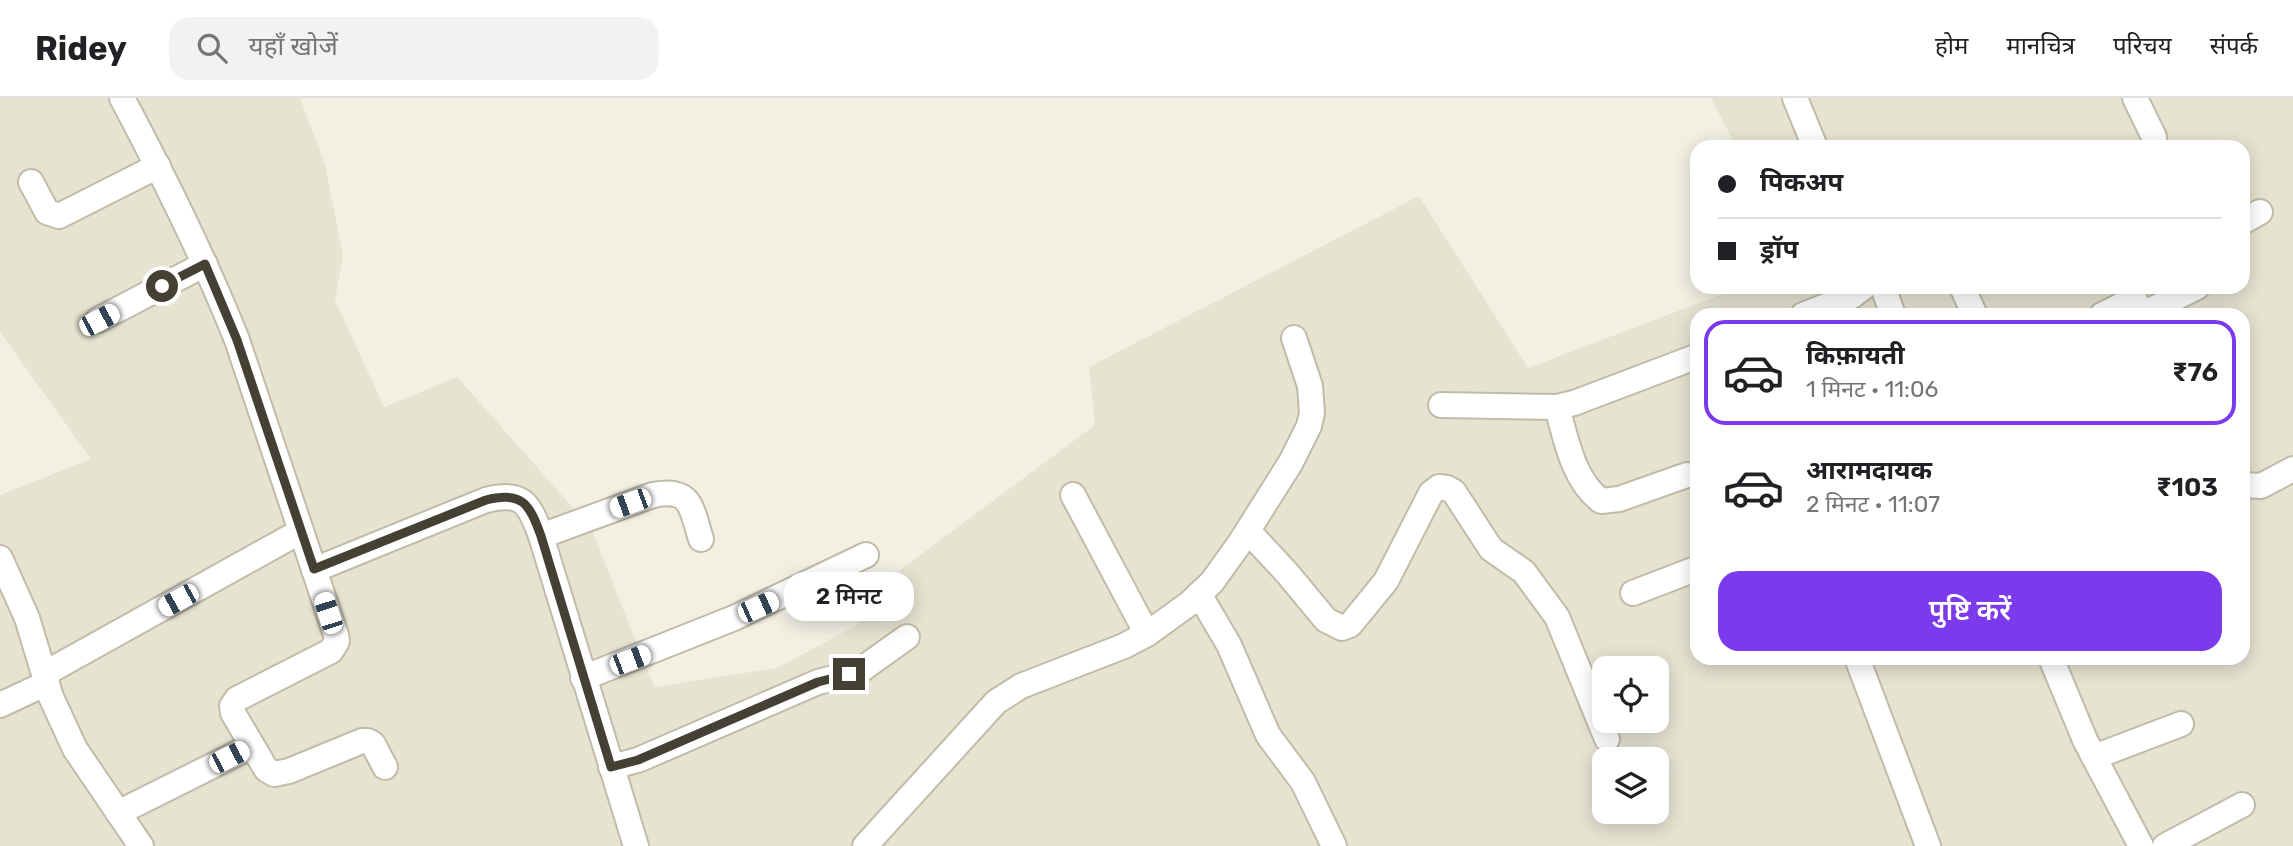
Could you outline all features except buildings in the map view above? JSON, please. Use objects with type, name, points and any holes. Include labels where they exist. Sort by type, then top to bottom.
[{"type":"street","points":[[122,98],[205,264],[237,340],[337,641],[326,653],[234,702],[233,713],[266,769],[274,774],[289,771],[362,741],[373,744],[385,767]]},
{"type":"street","points":[[1795,98],[1812,140]]},
{"type":"street","points":[[2135,98],[2154,140]]},
{"type":"street","points":[[31,182],[47,212],[59,216],[158,166]]},
{"type":"street","points":[[99,320],[205,264]]},
{"type":"street","points":[[1821,308],[1855,294]]},
{"type":"street","points":[[2137,304],[2172,294]]},
{"type":"street","points":[[865,846],[996,702],[1021,686],[1124,646],[1147,634],[1212,582],[1291,462],[1309,426],[1312,413],[1310,386],[1294,338]]},
{"type":"street","points":[[1441,405],[1557,407],[1690,359]]},
{"type":"street","points":[[1557,407],[1576,469],[1593,495],[1601,501],[1619,499],[1686,475]]},
{"type":"street","points":[[2250,486],[2261,486],[2293,469]]},
{"type":"street","points":[[1248,531],[1326,620],[1342,628],[1350,625],[1386,581],[1431,493],[1439,487],[1454,492],[1491,549],[1524,572],[1557,617],[1607,739]]},
{"type":"street","points":[[541,536],[653,495],[670,492],[684,498],[691,506],[701,539]]},
{"type":"street","points":[[1073,495],[1147,634]]},
{"type":"street","points":[[314,569],[486,500],[502,496],[515,497],[525,504],[534,517],[541,536],[636,846]]},
{"type":"street","points":[[0,705],[301,531]]},
{"type":"street","points":[[583,678],[734,618],[866,555]]},
{"type":"street","points":[[0,558],[27,618],[46,678],[75,749],[141,846]]},
{"type":"street","points":[[1633,593],[1690,571]]},
{"type":"street","points":[[1199,594],[1229,645],[1268,735],[1303,782],[1334,846]]},
{"type":"street","points":[[611,767],[638,760],[818,682],[858,672],[907,637]]},
{"type":"street","points":[[1860,665],[1928,846]]},
{"type":"street","points":[[2054,665],[2094,757],[2141,846]]},
{"type":"street","points":[[2094,757],[2180,724]]},
{"type":"street","points":[[118,813],[251,746]]},
{"type":"street","points":[[2165,846],[2242,805]]},
{"type":"shaded area","points":[[0,98],[300,98],[325,164],[343,256],[335,300],[384,407],[457,377],[591,528],[654,687],[777,668],[857,625],[899,571],[1095,425],[1089,367],[1419,196],[1528,368],[1723,294],[2250,294],[2250,140],[1732,140],[1711,98],[2293,98],[2293,846],[0,846],[0,495],[91,459],[0,332]]},
{"type":"route","points":[[162,286],[205,264],[237,340],[314,569],[486,500],[502,496],[515,497],[525,504],[534,517],[541,536],[611,767],[638,760],[734,720],[794,691],[849,674]]}]
